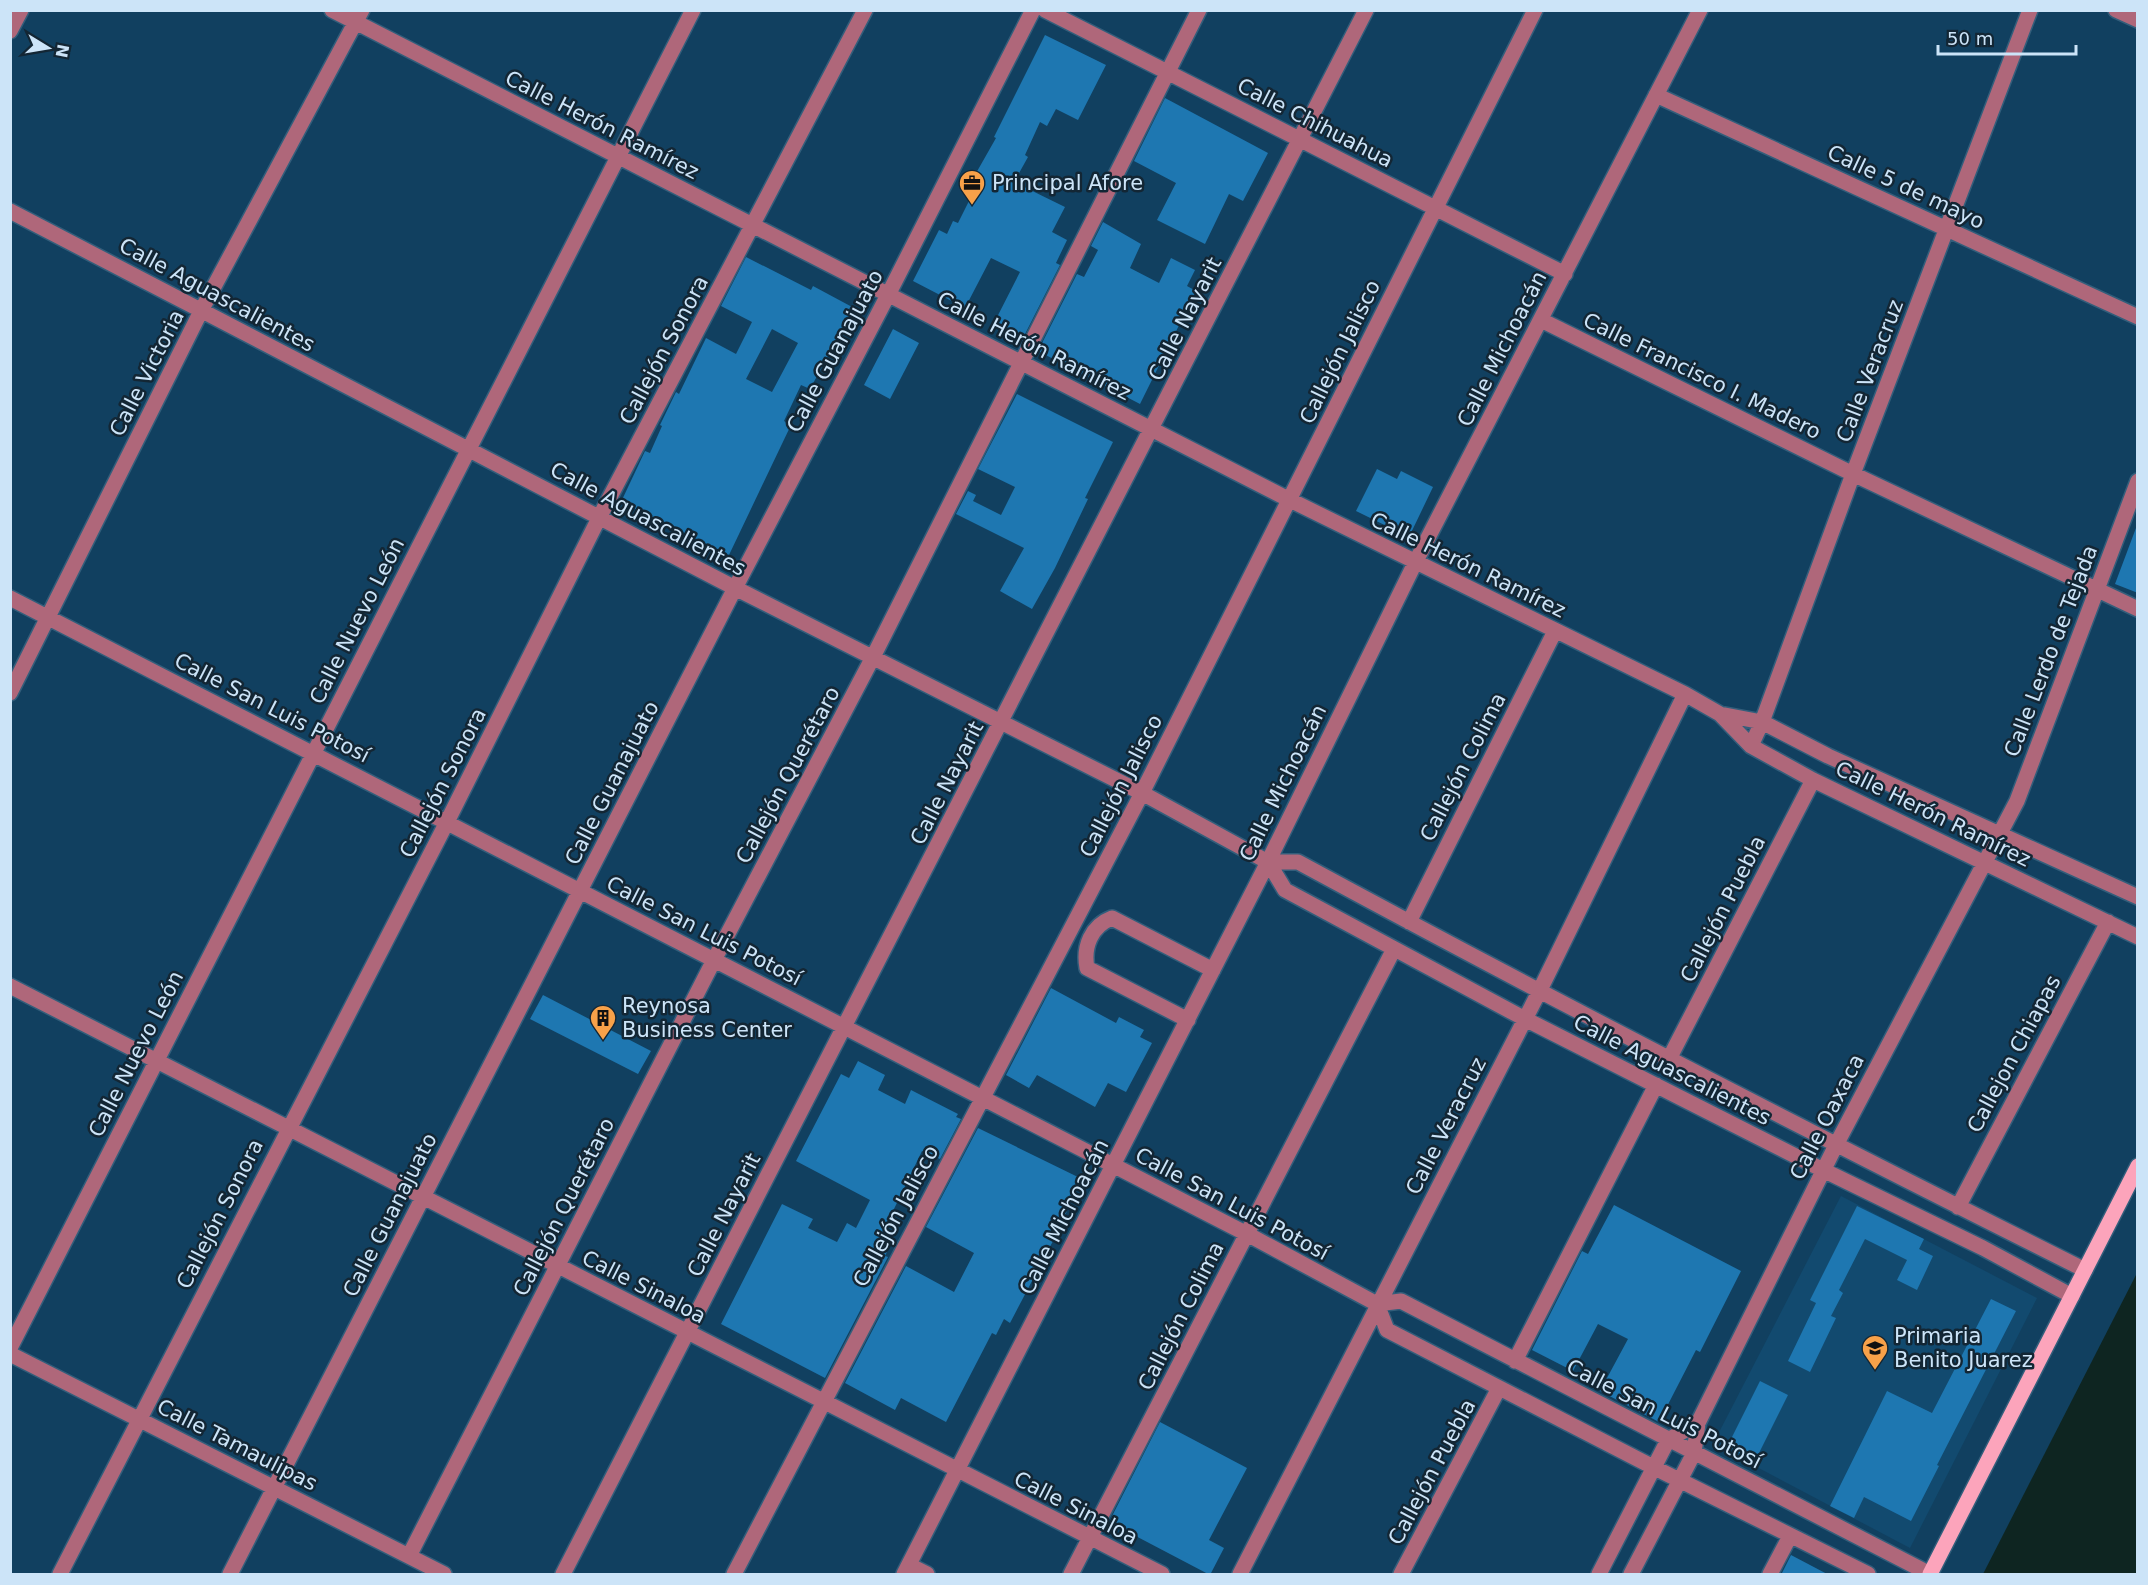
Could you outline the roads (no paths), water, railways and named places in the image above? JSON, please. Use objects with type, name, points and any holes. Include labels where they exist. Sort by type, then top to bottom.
[{"type":"main road","points":[[1930,1574],[2138,1166]]},
{"type":"street","points":[[10,31],[21,10]]},
{"type":"street","name":"Calle Herón Ramírez","points":[[332,10],[359,17],[618,157],[1290,501],[1685,694],[1720,714],[1751,746],[1814,780],[2138,937]]},
{"type":"street","name":"Calle Nuevo León","points":[[10,1348],[693,10]]},
{"type":"street","name":"Callejón Sonora","points":[[60,1575],[138,1419],[447,822],[600,516],[865,10]]},
{"type":"street","name":"Calle Guanajuato","points":[[230,1575],[1033,10]]},
{"type":"street","name":"Calle Chihuahua","points":[[1046,10],[1565,274]]},
{"type":"street","name":"Callejón Querétaro","points":[[409,1556],[714,960],[873,657],[1199,10]]},
{"type":"street","name":"Calle Nayarit","points":[[563,1575],[1366,10]]},
{"type":"street","name":"Callejón Jalisco","points":[[734,1575],[1142,793],[1535,10]]},
{"type":"street","name":"Calle Michoacán","points":[[906,1570],[1188,1020],[1415,563],[1700,10]]},
{"type":"street","name":"Calle Veracruz","points":[[1751,746],[2030,10]]},
{"type":"street","points":[[2116,10],[2138,21]]},
{"type":"street","name":"Calle Victoria","points":[[10,693],[202,309],[359,17]]},
{"type":"street","name":"Calle 5 de mayo","points":[[1656,95],[2138,318]]},
{"type":"street","name":"Calle Aguascalientes","points":[[10,211],[735,588],[1142,793],[1268,861],[1299,862],[1539,992],[2085,1270]]},
{"type":"street","name":"Calle Francisco I. Madero","points":[[1541,320],[1853,474],[2138,609]]},
{"type":"street","name":"Calle Lerdo de Tejada","points":[[1999,834],[2017,801],[2138,481]]},
{"type":"street","name":"Calle San Luis Potosí","points":[[10,598],[1247,1234],[1377,1305],[1401,1301],[1930,1574]]},
{"type":"street","name":"Callejón Colima","points":[[1409,922],[1555,631]]},
{"type":"street","name":"Calle Veracruz","points":[[1240,1575],[1539,992],[1685,694]]},
{"type":"street","name":"Calle Herón Ramírez","points":[[1720,714],[1762,722],[1828,756],[2138,897]]},
{"type":"street","name":"Callejón Puebla","points":[[1669,1059],[1814,780]]},
{"type":"street","name":"Calle Oaxaca","points":[[1631,1575],[1694,1453],[1698,1423],[1823,1170],[1999,834]]},
{"type":"street","name":"Calle Aguascalientes","points":[[1268,861],[1285,891],[1525,1019],[1983,1248],[2072,1296]]},
{"type":"street","points":[[1188,1020],[1087,968],[1085,955],[1089,938],[1102,922],[1113,918],[1213,970]]},
{"type":"street","name":"Callejon Chiapas","points":[[1958,1207],[2108,922]]},
{"type":"street","name":"Callejón Colima","points":[[1071,1575],[1394,949]]},
{"type":"street","name":"Calle Sinaloa","points":[[10,987],[1162,1575]]},
{"type":"street","points":[[1515,1361],[1656,1085]]},
{"type":"street","points":[[1377,1305],[1387,1330],[1868,1575]]},
{"type":"street","name":"Calle Tamaulipas","points":[[10,1354],[444,1575]]},
{"type":"street","name":"Callejón Puebla","points":[[1401,1575],[1499,1388]]},
{"type":"street","points":[[1599,1575],[1668,1440],[1698,1423]]},
{"type":"street","points":[[1770,1575],[1790,1536]]},
{"type":"street","points":[[906,1570],[927,1575]]},
{"type":"place","name":"Principal Afore","points":[[972,206]]},
{"type":"place","name":"Reynosa Business Center","points":[[603,1041]]},
{"type":"place","name":"Primaria Benito Juarez","points":[[1875,1371]]}]
